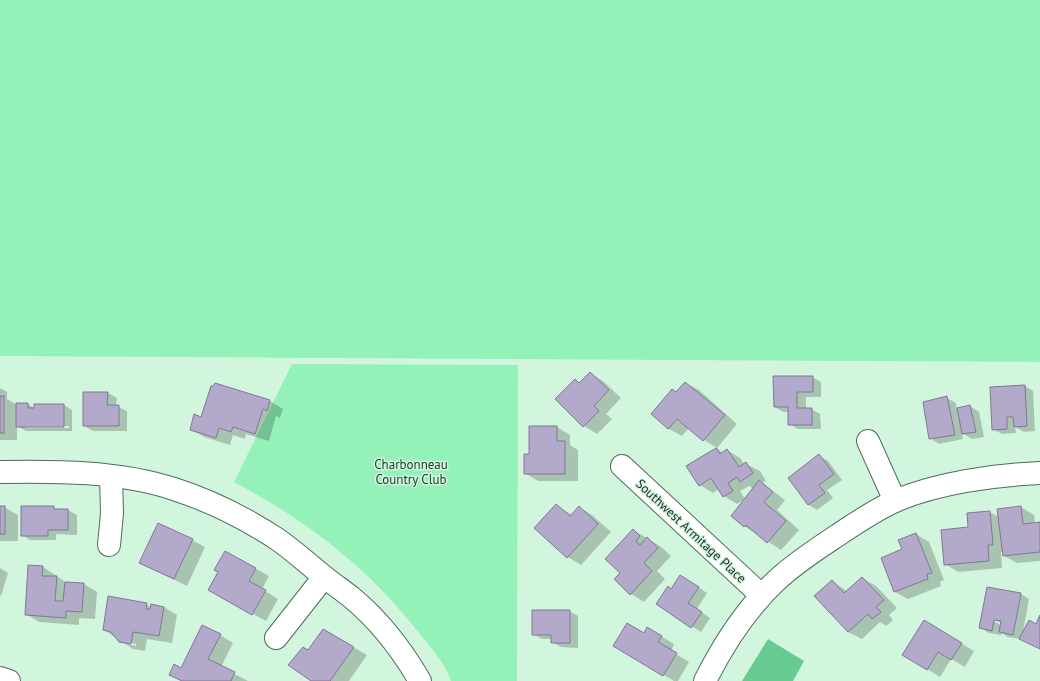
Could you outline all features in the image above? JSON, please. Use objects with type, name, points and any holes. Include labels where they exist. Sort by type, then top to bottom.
[{"type":"street","points":[[868,441],[895,501]]},
{"type":"street","name":"Southwest Armitage Place","points":[[622,466],[718,557],[761,595]]},
{"type":"street","points":[[0,472],[74,473],[111,476],[173,489],[211,503],[246,520],[279,540],[352,598],[390,636],[420,681]]},
{"type":"street","points":[[706,681],[735,631],[761,595],[777,579],[853,525],[895,501],[930,490],[962,482],[1040,473]]},
{"type":"street","points":[[109,545],[112,513],[111,476]]},
{"type":"street","points":[[276,638],[324,577]]},
{"type":"street","points":[[0,678],[9,681]]},
{"type":"green space","points":[[0,0],[1040,0],[1040,362],[0,356]]},
{"type":"green space","name":"Charbonneau Country Club","points":[[292,364],[518,365],[517,681],[451,681],[433,650],[400,609],[379,587],[335,547],[311,529],[286,512],[234,482]]},
{"type":"shaded area","points":[[768,639],[804,661],[793,681],[742,681]]},
{"type":"building","points":[[590,372],[609,390],[594,406],[599,411],[583,427],[555,399],[575,379],[579,383]]},
{"type":"building","points":[[773,376],[813,376],[813,392],[797,392],[797,408],[812,408],[812,425],[788,425],[788,407],[774,407]]},
{"type":"building","points":[[685,382],[725,415],[703,441],[677,419],[668,429],[651,414],[672,389],[676,392]]},
{"type":"building","points":[[215,383],[270,400],[267,411],[263,409],[255,434],[233,427],[231,432],[219,428],[216,438],[190,430],[194,414],[201,417],[211,386]]},
{"type":"building","points":[[1025,385],[1027,426],[1014,427],[1013,417],[1007,417],[1007,429],[992,430],[990,387]]},
{"type":"building","points":[[83,392],[108,392],[107,405],[119,405],[119,426],[83,426]]},
{"type":"building","points":[[0,396],[4,396],[4,433],[0,433]]},
{"type":"building","points":[[947,396],[955,435],[929,439],[923,402]]},
{"type":"building","points":[[16,403],[28,403],[28,408],[34,408],[34,404],[64,404],[64,427],[16,427]]},
{"type":"building","points":[[970,405],[976,432],[962,434],[957,408]]},
{"type":"building","points":[[529,426],[557,426],[557,441],[565,441],[565,474],[524,474],[524,454],[529,454]]},
{"type":"building","points":[[716,448],[720,454],[727,449],[739,467],[746,462],[753,473],[740,482],[737,477],[728,483],[733,491],[723,497],[711,478],[699,486],[686,466]]},
{"type":"building","points":[[819,454],[834,474],[819,485],[825,493],[808,505],[788,478]]},
{"type":"building","points":[[759,480],[773,492],[764,502],[786,521],[767,543],[746,525],[744,527],[731,516]]},
{"type":"building","points":[[556,504],[570,516],[579,506],[598,524],[567,558],[534,528]]},
{"type":"building","points":[[0,506],[5,506],[5,534],[0,534]]},
{"type":"building","points":[[21,506],[54,506],[54,509],[68,509],[68,530],[48,530],[48,536],[21,536]]},
{"type":"building","points":[[1021,506],[1023,524],[1040,522],[1040,552],[1003,556],[997,509]]},
{"type":"building","points":[[990,511],[993,545],[988,545],[989,561],[944,565],[941,530],[968,527],[967,513]]},
{"type":"building","points":[[158,523],[193,539],[174,579],[139,563]]},
{"type":"building","points":[[633,529],[640,536],[636,541],[640,545],[647,537],[658,548],[644,563],[652,571],[630,595],[614,579],[620,573],[605,559]]},
{"type":"building","points":[[916,533],[932,573],[927,574],[928,579],[894,592],[881,558],[902,549],[898,540]]},
{"type":"building","points":[[225,551],[256,568],[249,581],[266,590],[252,615],[208,590],[218,572],[214,570]]},
{"type":"building","points":[[28,565],[43,566],[42,576],[57,576],[55,601],[63,601],[65,582],[84,583],[82,612],[66,611],[66,618],[25,615]]},
{"type":"building","points":[[680,575],[699,587],[688,603],[702,612],[691,628],[656,604],[668,586],[671,589]]},
{"type":"building","points":[[862,577],[884,600],[876,607],[881,612],[872,619],[868,614],[848,632],[814,596],[832,580],[844,593]]},
{"type":"building","points":[[987,587],[1021,593],[1013,635],[999,632],[1001,621],[994,620],[992,631],[979,628]]},
{"type":"building","points":[[108,596],[147,603],[146,609],[150,609],[151,604],[164,607],[159,636],[133,632],[131,644],[119,642],[111,632],[103,630]]},
{"type":"building","points":[[532,610],[570,610],[570,643],[551,643],[551,635],[532,635]]},
{"type":"building","points":[[1040,615],[1040,649],[1019,639],[1029,620],[1036,624]]},
{"type":"building","points":[[924,620],[962,643],[951,660],[938,652],[927,670],[902,655]]},
{"type":"building","points":[[627,623],[644,633],[647,627],[662,636],[658,642],[677,653],[663,676],[613,646]]},
{"type":"building","points":[[202,625],[221,634],[208,659],[235,672],[231,681],[182,681],[169,675],[174,664],[181,668]]},
{"type":"building","points":[[323,629],[354,647],[330,681],[311,681],[288,665],[303,647],[308,650]]}]
